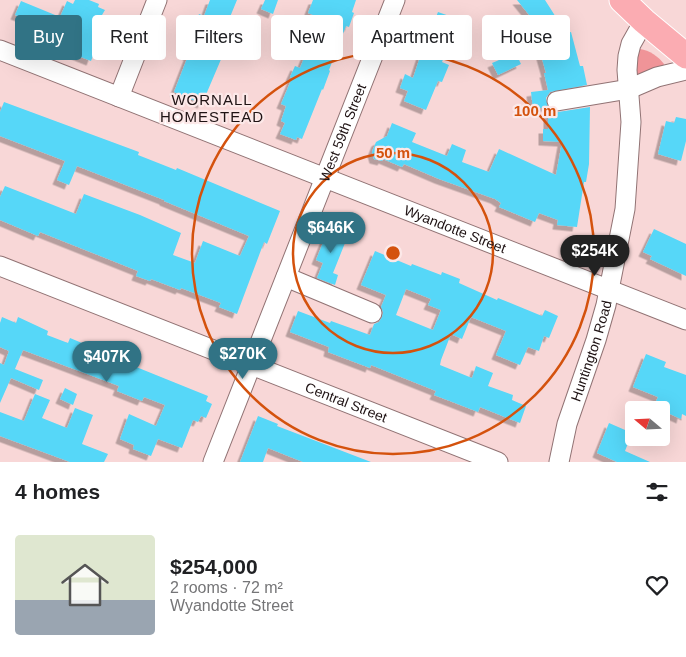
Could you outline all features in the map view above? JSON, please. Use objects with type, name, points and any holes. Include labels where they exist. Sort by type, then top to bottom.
[{"type":"main road","points":[[622,0],[686,56]]},
{"type":"street","points":[[118,97],[157,0]]},
{"type":"street","name":"West 59th Street","points":[[213,462],[395,0]]},
{"type":"street","name":"Huntington Road","points":[[560,462],[567,424],[596,340],[610,290],[625,209],[631,122],[627,70],[628,56],[631,44],[644,21]]},
{"type":"street","name":"Wyandotte Street","points":[[0,50],[686,320]]},
{"type":"street","points":[[558,101],[629,89],[656,76],[686,70]]},
{"type":"street","name":"Central Street","points":[[0,266],[498,462]]},
{"type":"street","points":[[286,277],[372,313]]},
{"type":"shaded area","points":[[640,49],[650,52],[659,59],[664,64],[662,68],[639,77],[636,74],[638,52]]},
{"type":"building","points":[[75,0],[89,0],[99,4],[98,7],[105,10],[102,15],[92,15],[91,61],[82,57],[82,15],[61,15],[67,1],[73,4]]},
{"type":"building","points":[[210,0],[237,0],[231,15],[204,15]]},
{"type":"building","points":[[265,0],[278,0],[273,14],[261,9]]},
{"type":"building","points":[[313,0],[356,0],[349,27],[346,26],[343,34],[343,15],[313,15],[308,13]]},
{"type":"building","points":[[517,0],[545,0],[555,15],[529,15]]},
{"type":"building","points":[[21,1],[55,15],[15,15]]},
{"type":"building","points":[[571,32],[580,66],[583,66],[587,85],[550,92],[546,98],[548,107],[533,109],[531,92],[548,90],[544,73],[546,73],[542,60],[570,60]]},
{"type":"building","points":[[186,60],[221,60],[202,104],[174,92]]},
{"type":"building","points":[[303,60],[333,60],[323,90],[302,139],[297,137],[296,140],[280,134],[285,123],[281,121],[286,106],[281,104],[295,66],[300,68]]},
{"type":"building","points":[[419,60],[443,60],[442,62],[449,65],[442,82],[438,81],[426,110],[404,101],[408,91],[400,88],[405,74],[413,78]]},
{"type":"building","points":[[499,60],[519,60],[521,64],[498,75],[492,63]]},
{"type":"building","points":[[4,102],[139,152],[138,155],[176,170],[177,168],[280,211],[267,244],[264,242],[237,314],[219,307],[221,303],[181,288],[180,290],[151,279],[150,281],[136,276],[138,271],[40,232],[38,236],[0,220],[0,197],[5,186],[76,214],[84,194],[140,215],[181,233],[173,255],[195,263],[203,241],[240,256],[249,236],[77,166],[69,185],[57,180],[65,161],[0,136],[0,112]]},
{"type":"building","points":[[548,107],[558,112],[590,107],[589,164],[586,182],[584,182],[577,227],[557,225],[558,220],[539,213],[535,222],[499,207],[501,203],[495,199],[404,164],[402,167],[383,159],[382,161],[374,159],[372,152],[376,142],[387,136],[392,123],[416,133],[412,142],[447,156],[452,144],[466,150],[462,162],[489,172],[499,149],[556,175],[562,142],[543,141],[543,129],[548,129]]},
{"type":"building","points":[[676,117],[686,119],[686,141],[681,161],[658,154],[666,121],[674,123]]},
{"type":"building","points":[[330,225],[349,233],[333,273],[338,275],[335,285],[317,278],[323,263],[316,260]]},
{"type":"building","points":[[654,229],[686,244],[686,276],[650,259],[652,256],[643,252]]},
{"type":"building","points":[[375,251],[411,266],[412,264],[441,275],[442,272],[460,279],[459,283],[497,300],[498,298],[542,316],[545,310],[558,316],[549,338],[544,336],[539,351],[528,347],[520,365],[496,355],[506,331],[471,317],[462,339],[451,334],[441,360],[440,365],[472,378],[476,366],[493,373],[488,386],[513,395],[512,400],[526,406],[520,423],[480,407],[478,412],[434,395],[436,391],[371,365],[370,368],[328,352],[329,347],[290,332],[298,311],[370,335],[374,324],[379,322],[382,317],[381,307],[386,295],[361,285]],"holes":[[[406,289],[431,299],[428,305],[441,310],[433,330],[396,315]]]},
{"type":"building","points":[[2,317],[16,323],[18,317],[48,331],[47,335],[68,343],[70,338],[82,343],[80,348],[103,357],[104,354],[208,396],[206,401],[212,404],[206,418],[201,416],[198,422],[193,420],[182,448],[158,439],[151,456],[133,449],[134,445],[120,439],[129,414],[156,426],[165,405],[144,397],[142,401],[117,391],[119,386],[23,350],[15,369],[43,380],[39,390],[11,378],[0,403],[0,363],[4,365],[9,351],[0,347],[0,323]]},
{"type":"building","points":[[646,354],[666,362],[664,367],[686,375],[686,416],[682,414],[681,419],[670,414],[670,401],[656,401],[658,397],[633,387]]},
{"type":"building","points":[[65,388],[77,394],[73,405],[60,399]]},
{"type":"building","points":[[35,394],[50,400],[42,418],[67,428],[75,408],[93,415],[82,444],[108,454],[104,462],[70,462],[0,436],[0,412],[24,421]]},
{"type":"building","points":[[258,416],[278,424],[277,426],[371,462],[303,462],[268,448],[263,462],[240,462]]},
{"type":"building","points":[[609,423],[625,430],[625,446],[627,446],[625,451],[650,462],[617,462],[597,453]]},
{"type":"district","name":"WORNALL HOMESTEAD","points":[[212,108]]}]
